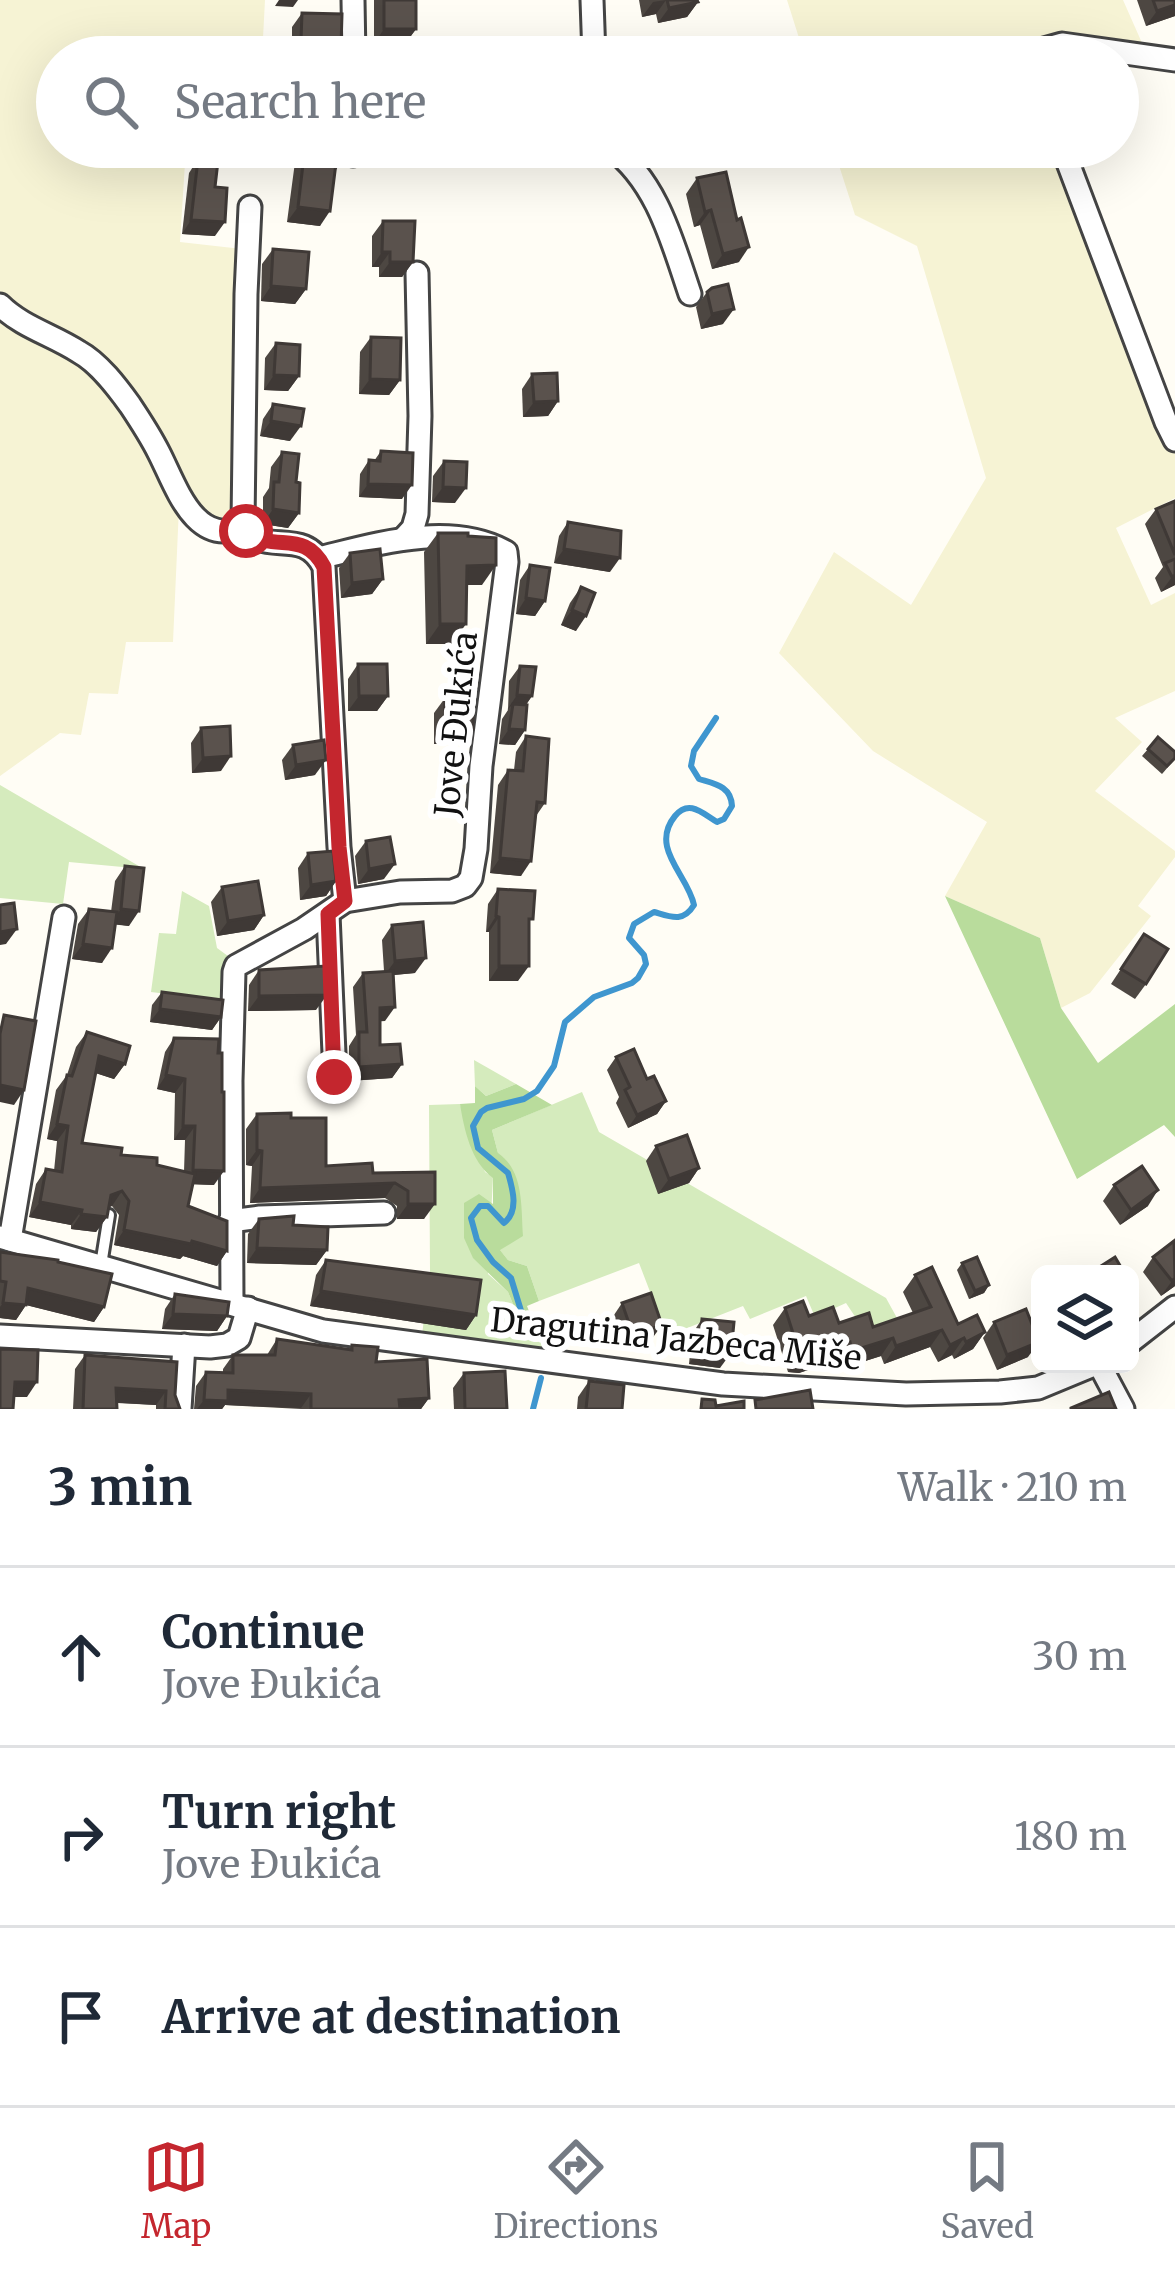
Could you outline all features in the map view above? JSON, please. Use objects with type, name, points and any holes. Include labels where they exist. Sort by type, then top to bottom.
[{"type":"street","points":[[353,0],[354,36]]},
{"type":"street","points":[[592,0],[593,36]]},
{"type":"street","points":[[1139,55],[1175,60]]},
{"type":"street","points":[[633,168],[651,193],[689,294]]},
{"type":"street","points":[[1070,168],[1175,440]]},
{"type":"street","points":[[250,207],[244,526],[261,540],[308,546],[324,567],[339,847],[334,1077]]},
{"type":"street","points":[[403,539],[413,529],[417,514],[417,273]]},
{"type":"street","points":[[0,305],[13,319],[86,355],[105,375],[129,404],[200,524],[224,532],[244,526]]},
{"type":"street","name":"Jove Đukića","points":[[240,1305],[230,1221],[236,966],[336,908],[400,892],[452,891],[464,886],[475,867],[481,766],[508,562],[506,551],[499,547],[457,538],[403,539],[319,558]]},
{"type":"street","points":[[5,1238],[64,917]]},
{"type":"street","points":[[230,1221],[384,1213]]},
{"type":"street","name":"Dragutina Jazbeca Miše","points":[[5,1238],[323,1331],[536,1361],[723,1384],[906,1394],[1038,1388],[1075,1373]]},
{"type":"street","points":[[0,1336],[210,1347],[236,1341],[241,1334],[240,1305]]},
{"type":"street","points":[[1139,1335],[1175,1307]]},
{"type":"street","points":[[180,1409],[184,1345]]},
{"type":"street","points":[[1102,1373],[1123,1409]]},
{"type":"lane","points":[[100,1266],[109,1215]]},
{"type":"shaded area","points":[[0,0],[265,0],[263,36],[36,36],[36,168],[185,168],[180,242],[242,249],[234,477],[232,506],[225,517],[209,520],[199,514],[87,348],[14,306],[0,292]]},
{"type":"shaded area","points":[[787,0],[1123,0],[1139,36],[798,36]]},
{"type":"shaded area","points":[[840,168],[1065,168],[1175,450],[1175,498],[1116,528],[1151,605],[1175,593],[1175,691],[1115,718],[1142,742],[1095,791],[1175,851],[1175,857],[1138,906],[1151,916],[1090,993],[1061,1008],[1040,938],[945,896],[987,822],[873,751],[779,653],[834,552],[911,605],[986,478],[917,246],[855,215]]},
{"type":"shaded area","points":[[0,312],[64,346],[123,403],[179,507],[173,642],[126,642],[118,694],[89,693],[81,735],[60,733],[0,776]]},
{"type":"green space","points":[[0,785],[144,869],[69,862],[63,904],[0,898]]},
{"type":"green space","points":[[182,891],[209,906],[217,948],[232,959],[225,1001],[151,992],[159,933],[176,934]]},
{"type":"green space","points":[[945,896],[1040,938],[1061,1008],[1098,1063],[1175,1004],[1175,1137],[1164,1125],[1077,1179]]},
{"type":"green space","points":[[474,1060],[516,1084],[486,1096],[475,1086]]},
{"type":"green space","points":[[516,1084],[552,1105],[492,1130],[498,1153],[517,1179],[522,1213],[523,1236],[500,1250],[508,1260],[527,1266],[539,1301],[527,1306],[535,1327],[523,1328],[508,1292],[473,1258],[464,1238],[464,1203],[479,1194],[493,1204],[493,1178],[474,1154],[460,1104],[475,1103],[475,1086],[486,1096]]},
{"type":"green space","points":[[582,1092],[599,1132],[886,1298],[897,1318],[866,1333],[846,1303],[815,1317],[806,1296],[750,1319],[743,1306],[667,1336],[639,1263],[539,1301],[527,1266],[508,1260],[499,1249],[498,1153],[492,1130]]},
{"type":"green space","points":[[460,1104],[485,1172],[493,1177],[488,1274],[508,1292],[523,1328],[535,1327],[545,1353],[422,1335],[430,1271],[429,1105]]},
{"type":"building","points":[[384,0],[416,0],[416,29],[384,29]]},
{"type":"building","points":[[667,0],[697,0],[698,2],[669,8]]},
{"type":"building","points":[[1153,0],[1175,0],[1175,5],[1157,11]]},
{"type":"building","points":[[302,13],[342,14],[341,36],[301,36]]},
{"type":"building","points":[[197,168],[217,168],[215,187],[227,188],[225,222],[191,220]]},
{"type":"building","points":[[303,168],[335,168],[330,211],[298,207]]},
{"type":"building","points":[[726,172],[749,247],[723,254],[697,178]]},
{"type":"building","points":[[383,221],[415,221],[413,262],[390,262],[390,252],[382,252]]},
{"type":"building","points":[[273,249],[309,252],[306,289],[271,286]]},
{"type":"building","points":[[728,284],[734,309],[712,314],[707,292]]},
{"type":"building","points":[[371,337],[401,338],[400,380],[370,379]]},
{"type":"building","points":[[276,343],[300,345],[299,376],[274,375]]},
{"type":"building","points":[[557,373],[558,401],[534,402],[532,374]]},
{"type":"building","points":[[273,404],[304,409],[301,426],[271,421]]},
{"type":"building","points":[[381,451],[413,453],[412,485],[368,484],[369,460],[380,461]]},
{"type":"building","points":[[282,452],[299,454],[299,513],[273,509]]},
{"type":"building","points":[[444,461],[467,462],[466,488],[443,487]]},
{"type":"building","points":[[1175,501],[1175,555],[1156,509]]},
{"type":"building","points":[[568,522],[621,531],[620,558],[564,549]]},
{"type":"building","points":[[438,533],[496,538],[496,565],[467,566],[466,624],[440,624]]},
{"type":"building","points":[[380,549],[383,579],[352,583],[350,553]]},
{"type":"building","points":[[1175,559],[1175,575],[1172,577],[1165,563]]},
{"type":"building","points":[[530,565],[550,568],[545,601],[526,598]]},
{"type":"building","points":[[581,587],[595,593],[586,616],[572,610]]},
{"type":"building","points":[[358,664],[387,664],[388,696],[359,696]]},
{"type":"building","points":[[520,666],[536,667],[532,696],[517,695]]},
{"type":"building","points":[[445,698],[473,699],[473,729],[444,728]]},
{"type":"building","points":[[513,704],[527,705],[525,730],[509,729]]},
{"type":"building","points":[[230,726],[231,756],[203,758],[201,728]]},
{"type":"building","points":[[526,736],[549,739],[545,803],[537,802],[531,861],[500,858],[508,770],[523,771]]},
{"type":"building","points":[[1158,737],[1175,752],[1167,766],[1148,749]]},
{"type":"building","points":[[324,740],[326,760],[296,765],[293,745]]},
{"type":"building","points":[[390,837],[395,864],[369,869],[366,841]]},
{"type":"building","points":[[333,851],[336,881],[311,885],[308,853]]},
{"type":"building","points":[[125,866],[144,868],[139,911],[121,909]]},
{"type":"building","points":[[258,881],[264,915],[228,921],[222,887]]},
{"type":"building","points":[[498,889],[535,891],[533,919],[529,919],[529,966],[499,966]]},
{"type":"building","points":[[14,903],[17,929],[0,932],[0,905]]},
{"type":"building","points":[[89,909],[117,912],[112,948],[83,944]]},
{"type":"building","points":[[423,922],[426,958],[395,961],[392,925]]},
{"type":"building","points":[[1144,934],[1168,949],[1146,984],[1121,969]]},
{"type":"building","points":[[326,966],[327,995],[259,996],[259,970]]},
{"type":"building","points":[[393,971],[395,1007],[380,1008],[380,1045],[400,1044],[402,1064],[359,1067],[359,1032],[367,1032],[363,973]]},
{"type":"building","points":[[162,992],[223,1000],[221,1017],[160,1009]]},
{"type":"building","points":[[4,1015],[36,1021],[24,1090],[0,1085]]},
{"type":"building","points":[[87,1032],[130,1046],[125,1064],[99,1056],[82,1143],[122,1148],[121,1155],[157,1158],[157,1165],[195,1174],[188,1206],[227,1221],[227,1251],[124,1230],[129,1201],[122,1191],[111,1195],[107,1217],[40,1202],[46,1169],[62,1172],[68,1126],[57,1124],[67,1075],[72,1076]]},
{"type":"building","points":[[174,1038],[219,1039],[224,1171],[193,1170],[195,1126],[183,1126],[185,1079],[166,1075]]},
{"type":"building","points":[[634,1049],[647,1079],[654,1076],[666,1101],[637,1115],[616,1057]]},
{"type":"building","points":[[291,1113],[291,1118],[326,1118],[326,1166],[372,1163],[373,1173],[435,1172],[435,1204],[408,1204],[408,1191],[395,1183],[260,1188],[257,1114]]},
{"type":"building","points":[[687,1135],[699,1168],[669,1179],[656,1146]]},
{"type":"building","points":[[1142,1166],[1158,1190],[1131,1210],[1114,1185]]},
{"type":"building","points":[[294,1216],[293,1225],[328,1227],[327,1250],[257,1248],[259,1219]]},
{"type":"building","points":[[1174,1241],[1175,1278],[1172,1281],[1153,1257]]},
{"type":"building","points":[[0,1252],[112,1274],[104,1307],[28,1288],[26,1305],[3,1303],[6,1282],[0,1281]]},
{"type":"building","points":[[977,1257],[989,1285],[975,1291],[962,1263]]},
{"type":"building","points":[[326,1260],[481,1280],[476,1315],[321,1291]]},
{"type":"building","points":[[932,1267],[958,1324],[977,1315],[985,1332],[950,1345],[942,1330],[896,1346],[893,1338],[852,1351],[850,1342],[811,1356],[800,1355],[785,1308],[803,1301],[809,1316],[833,1307],[839,1323],[869,1313],[873,1327],[931,1307],[915,1275]]},
{"type":"building","points":[[651,1293],[662,1325],[633,1335],[622,1303]]},
{"type":"building","points":[[175,1294],[229,1302],[227,1316],[173,1314]]},
{"type":"building","points":[[1026,1309],[1031,1345],[1007,1355],[994,1322]]},
{"type":"building","points":[[702,1319],[734,1322],[731,1353],[699,1349]]},
{"type":"building","points":[[277,1339],[352,1350],[352,1345],[378,1347],[376,1362],[427,1359],[429,1398],[399,1400],[400,1409],[311,1409],[311,1394],[228,1390],[228,1401],[204,1400],[206,1372],[233,1373],[233,1355],[275,1355]]},
{"type":"building","points":[[0,1349],[38,1350],[37,1382],[15,1382],[13,1409],[0,1409]]},
{"type":"building","points":[[85,1355],[177,1362],[175,1395],[180,1409],[165,1409],[166,1391],[116,1388],[117,1409],[83,1409]]},
{"type":"building","points":[[505,1371],[507,1409],[465,1409],[464,1373]]},
{"type":"building","points":[[589,1381],[624,1385],[622,1409],[586,1409]]},
{"type":"building","points":[[810,1390],[813,1409],[756,1409],[755,1400]]},
{"type":"building","points":[[1109,1392],[1116,1409],[1071,1409],[1071,1408]]},
{"type":"building","points":[[702,1399],[715,1400],[716,1406],[744,1401],[744,1409],[701,1409]]},
{"type":"waterway","points":[[548,1352],[541,1330],[522,1314],[511,1278],[477,1240],[471,1218],[480,1206],[488,1206],[504,1223],[514,1200],[508,1173],[478,1148],[473,1126],[487,1108],[537,1091],[554,1066],[565,1022],[594,997],[638,978],[646,964],[629,938],[634,924],[654,912],[681,916],[694,905],[666,839],[675,816],[685,808],[717,822],[732,806],[725,790],[699,779],[691,766],[694,751],[716,718]]},
{"type":"waterway","points":[[533,1409],[541,1378]]},
{"type":"route","points":[[246,531],[261,540],[308,546],[324,567],[345,901],[328,914],[334,1077]]}]
